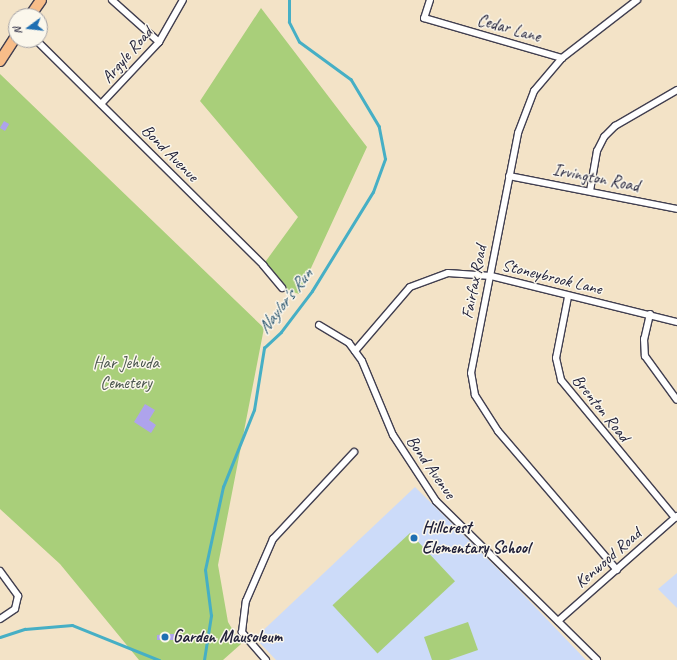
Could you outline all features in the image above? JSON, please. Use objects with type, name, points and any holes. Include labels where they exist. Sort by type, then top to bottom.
[{"type":"main road","points":[[0,61],[8,48]]},
{"type":"street","points":[[112,0],[159,42]]},
{"type":"street","name":"Argyle Road","points":[[101,104],[159,42],[183,0]]},
{"type":"street","name":"Cedar Lane","points":[[430,0],[424,18],[562,58]]},
{"type":"street","name":"Fairfax Road","points":[[617,570],[498,431],[475,395],[471,373],[474,350],[491,276],[518,132],[534,91],[562,58],[637,0]]},
{"type":"street","name":"Bond Avenue","points":[[44,48],[282,288]]},
{"type":"street","points":[[590,191],[597,151],[604,137],[615,126],[677,90]]},
{"type":"street","name":"Irvington Road","points":[[509,176],[677,209]]},
{"type":"street","name":"Stoneybrook Lane","points":[[355,351],[402,295],[421,281],[448,273],[491,276],[568,297],[650,314],[677,322]]},
{"type":"street","name":"Brenton Road","points":[[568,297],[556,358],[561,380],[676,517]]},
{"type":"street","points":[[650,314],[644,339],[646,356],[677,400]]},
{"type":"street","name":"Bond Avenue","points":[[319,325],[355,351],[369,372],[393,435],[430,494],[597,660]]},
{"type":"street","points":[[266,660],[247,640],[241,624],[246,600],[273,539],[354,452]]},
{"type":"street","name":"Kenwood Road","points":[[558,621],[676,517]]},
{"type":"street","points":[[0,571],[17,591],[16,607],[8,616],[0,619]]},
{"type":"shaded area","name":"Hillcrest Elementary School","points":[[415,487],[517,588],[586,660],[276,660],[255,638]]},
{"type":"shaded area","points":[[677,573],[677,608],[658,589]]},
{"type":"green space","points":[[261,8],[367,147],[299,294],[282,288],[263,265],[298,217],[200,101]]},
{"type":"green space","name":"Har Jehuda Cemetery","points":[[0,74],[264,328],[218,565],[228,622],[241,644],[223,660],[139,660],[60,564],[0,509]]},
{"type":"green space","points":[[410,533],[455,581],[377,654],[332,605]]},
{"type":"green space","points":[[468,622],[478,650],[449,660],[432,660],[424,637]]},
{"type":"building","points":[[4,121],[9,124],[5,131],[0,128]]},
{"type":"building","points":[[145,404],[155,410],[149,420],[156,425],[151,433],[134,422]]},
{"type":"building","name":"Garden Mausoleum","points":[[174,634],[174,640],[157,640],[157,635]]},
{"type":"waterway","name":"Naylor's Run","points":[[204,660],[211,616],[205,570],[223,487],[254,410],[264,348],[281,332],[312,291],[373,192],[385,159],[379,127],[351,80],[299,42],[289,22],[289,0]]},
{"type":"waterway","name":"Naylor's Run","points":[[0,637],[25,629],[72,625],[159,660]]},
{"type":"place","name":"Hillcrest Elementary School","points":[[414,538]]},
{"type":"place","name":"Garden Mausoleum","points":[[165,637]]}]
